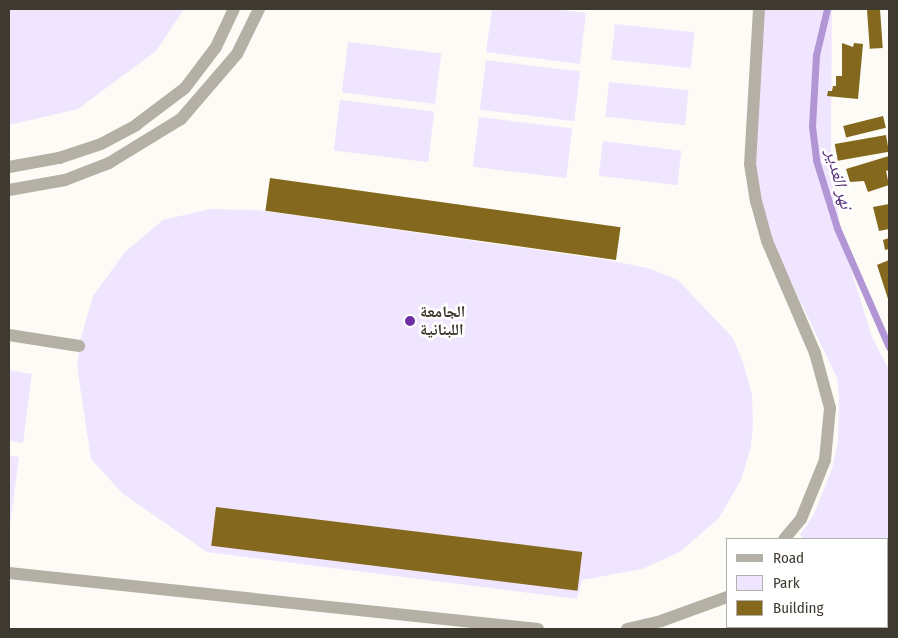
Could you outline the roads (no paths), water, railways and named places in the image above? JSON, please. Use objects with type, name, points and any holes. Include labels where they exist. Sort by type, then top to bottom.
[{"type":"street","points":[[9,167],[59,158],[101,144],[136,125],[185,88],[216,48],[234,9]]},
{"type":"street","points":[[9,190],[65,180],[109,163],[181,118],[237,54],[259,9]]},
{"type":"street","points":[[759,9],[750,164],[756,202],[767,241],[815,353],[830,408],[825,460],[801,519],[785,538]]},
{"type":"street","points":[[9,335],[79,346]]},
{"type":"street","points":[[9,573],[538,629]]},
{"type":"street","points":[[627,629],[661,621],[726,597]]},
{"type":"waterway","name":"نهر الغدير","points":[[827,9],[816,55],[812,126],[816,160],[837,228],[889,347]]},
{"type":"place","name":"الجامعة اللبنانية","points":[[410,321]]}]
